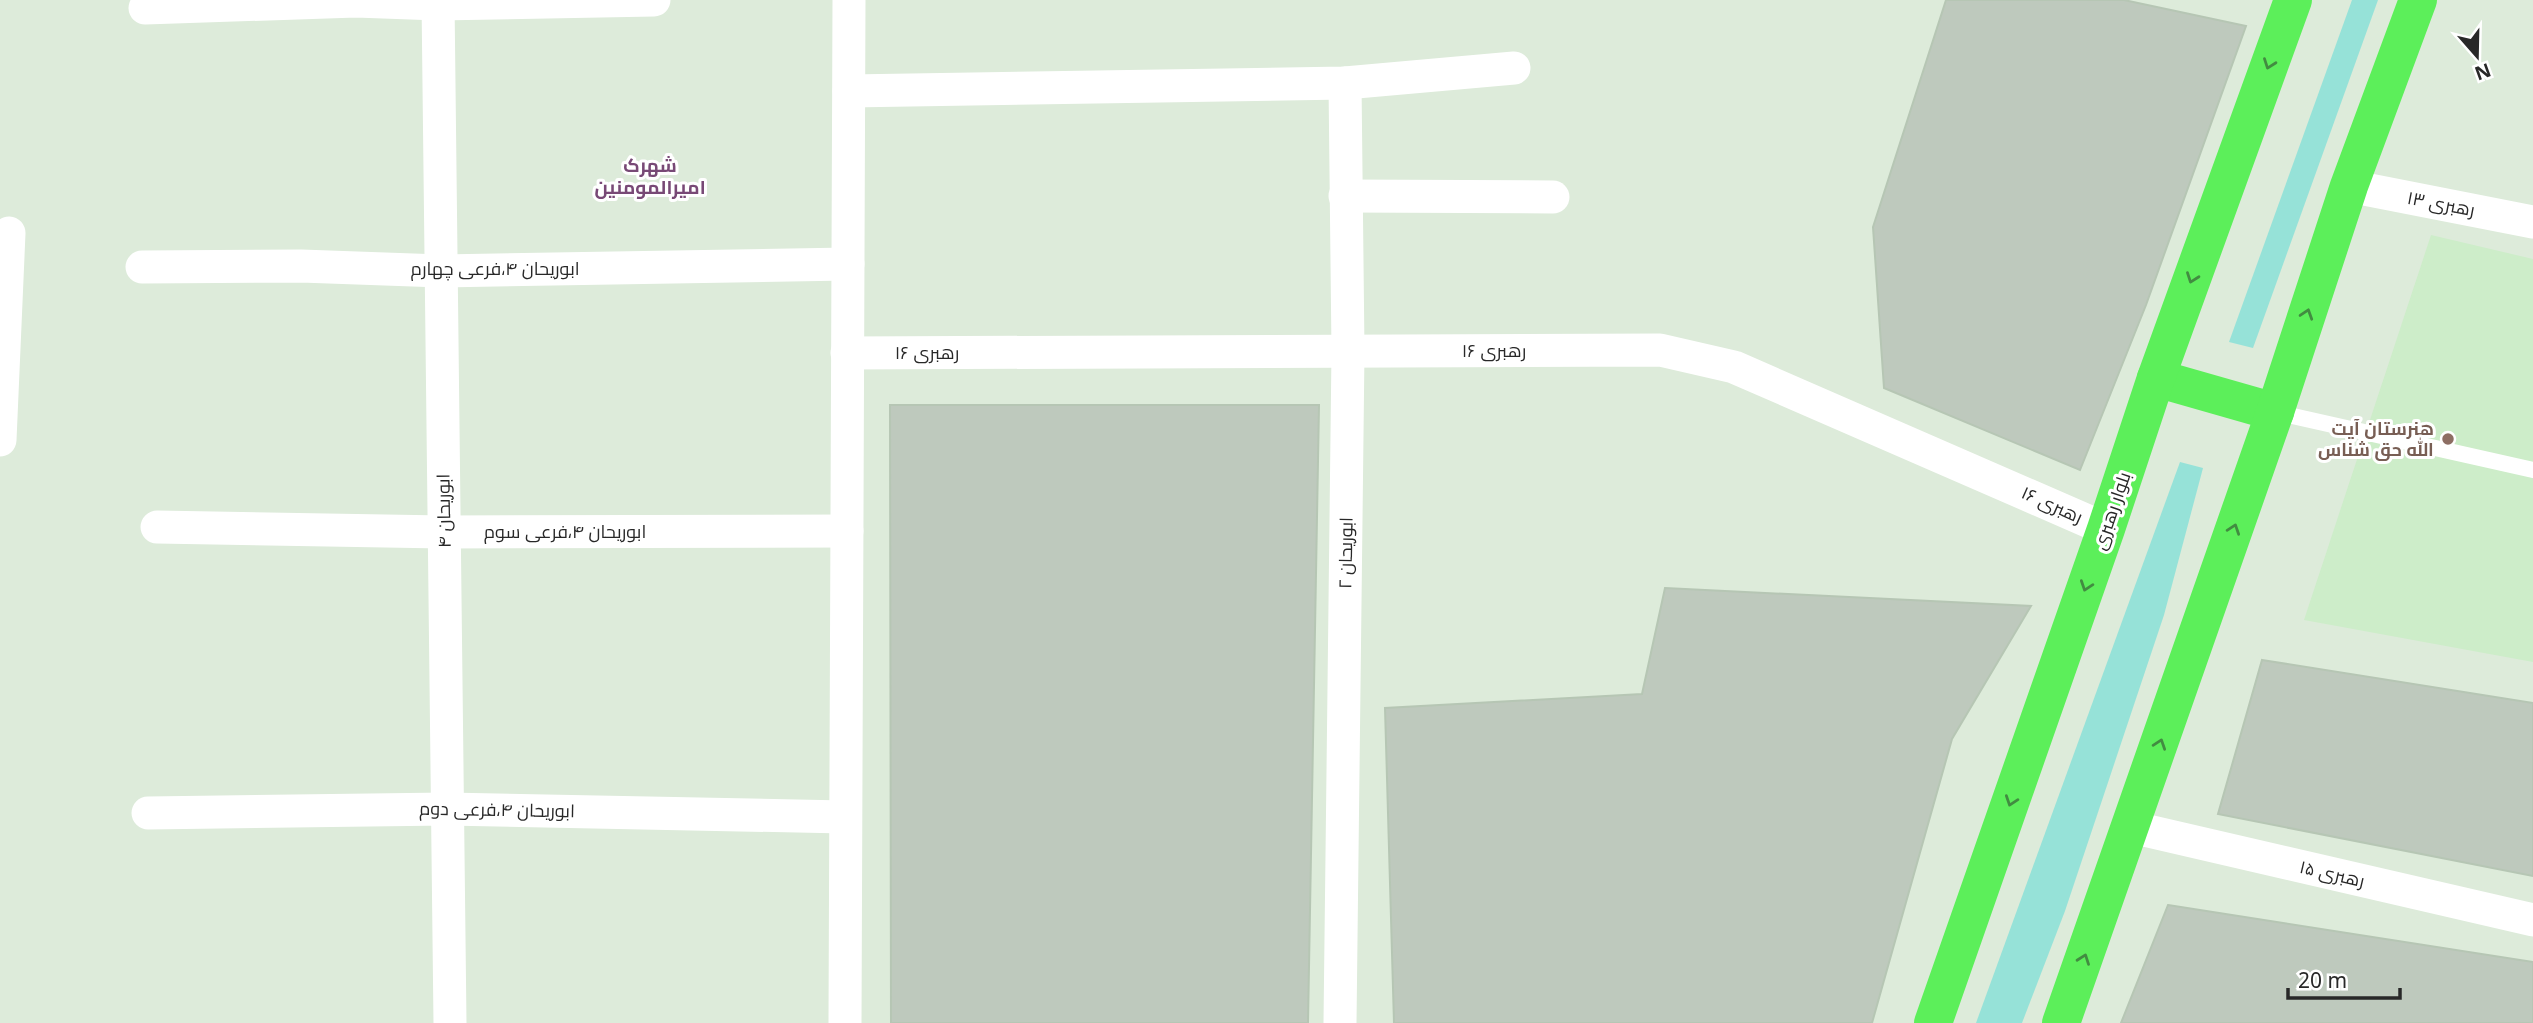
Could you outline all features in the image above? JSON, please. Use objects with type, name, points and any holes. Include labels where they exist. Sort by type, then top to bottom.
[{"type":"main road","points":[[2061,1023],[2274,412],[2349,186],[2418,0]]},
{"type":"main road","name":"بلوار رهبری","points":[[1933,1023],[2106,529],[2285,2]]},
{"type":"main road","points":[[2156,378],[2274,412]]},
{"type":"street","points":[[145,8],[356,1],[654,0]]},
{"type":"street","points":[[845,1023],[849,0]]},
{"type":"street","name":"ابوریحان ۴","points":[[438,2],[450,1023]]},
{"type":"street","points":[[849,91],[1345,83],[1514,68]]},
{"type":"street","name":"ابوریحان ۲","points":[[1340,1023],[1348,351],[1345,83]]},
{"type":"street","name":"رهبری ۱۳","points":[[2349,186],[2533,222]]},
{"type":"street","points":[[1345,196],[1553,197]]},
{"type":"street","points":[[0,440],[9,233]]},
{"type":"street","name":"ابوریحان ۴،فرعی چهارم","points":[[142,267],[301,266],[441,271],[848,264]]},
{"type":"street","name":"رهبری ۱۶","points":[[847,353],[1660,350],[1734,367],[2106,529]]},
{"type":"street","name":"ابوریحان ۴،فرعی سوم","points":[[157,527],[444,532],[847,531]]},
{"type":"street","name":"ابوریحان ۴،فرعی دوم","points":[[148,813],[447,809],[845,817]]},
{"type":"street","name":"رهبری ۱۵","points":[[2131,827],[2533,920]]},
{"type":"lane","points":[[2274,412],[2533,470]]},
{"type":"shaded area","points":[[2352,0],[2378,0],[2253,348],[2229,342]]},
{"type":"shaded area","name":"هنرستان آیت الله حق شناس","points":[[2431,235],[2533,259],[2533,662],[2304,620]]},
{"type":"shaded area","points":[[2180,462],[2203,468],[2164,615],[2065,911],[2022,1023],[1976,1023]]},
{"type":"building","points":[[1946,0],[2124,0],[2246,26],[2146,305],[2080,470],[1884,388],[1873,227]]},
{"type":"building","points":[[890,405],[1319,405],[1308,1023],[891,1023]]},
{"type":"building","points":[[1665,588],[2031,606],[1952,739],[1872,1023],[1394,1023],[1385,708],[1642,694]]},
{"type":"building","points":[[2262,660],[2533,703],[2533,876],[2218,814]]},
{"type":"building","points":[[2168,905],[2533,962],[2533,1023],[2121,1023]]},
{"type":"place","name":"هنرستان آیت الله حق شناس","points":[[2448,439]]},
{"type":"district","name":"شهرک امیرالمومنین","points":[[650,176]]}]
